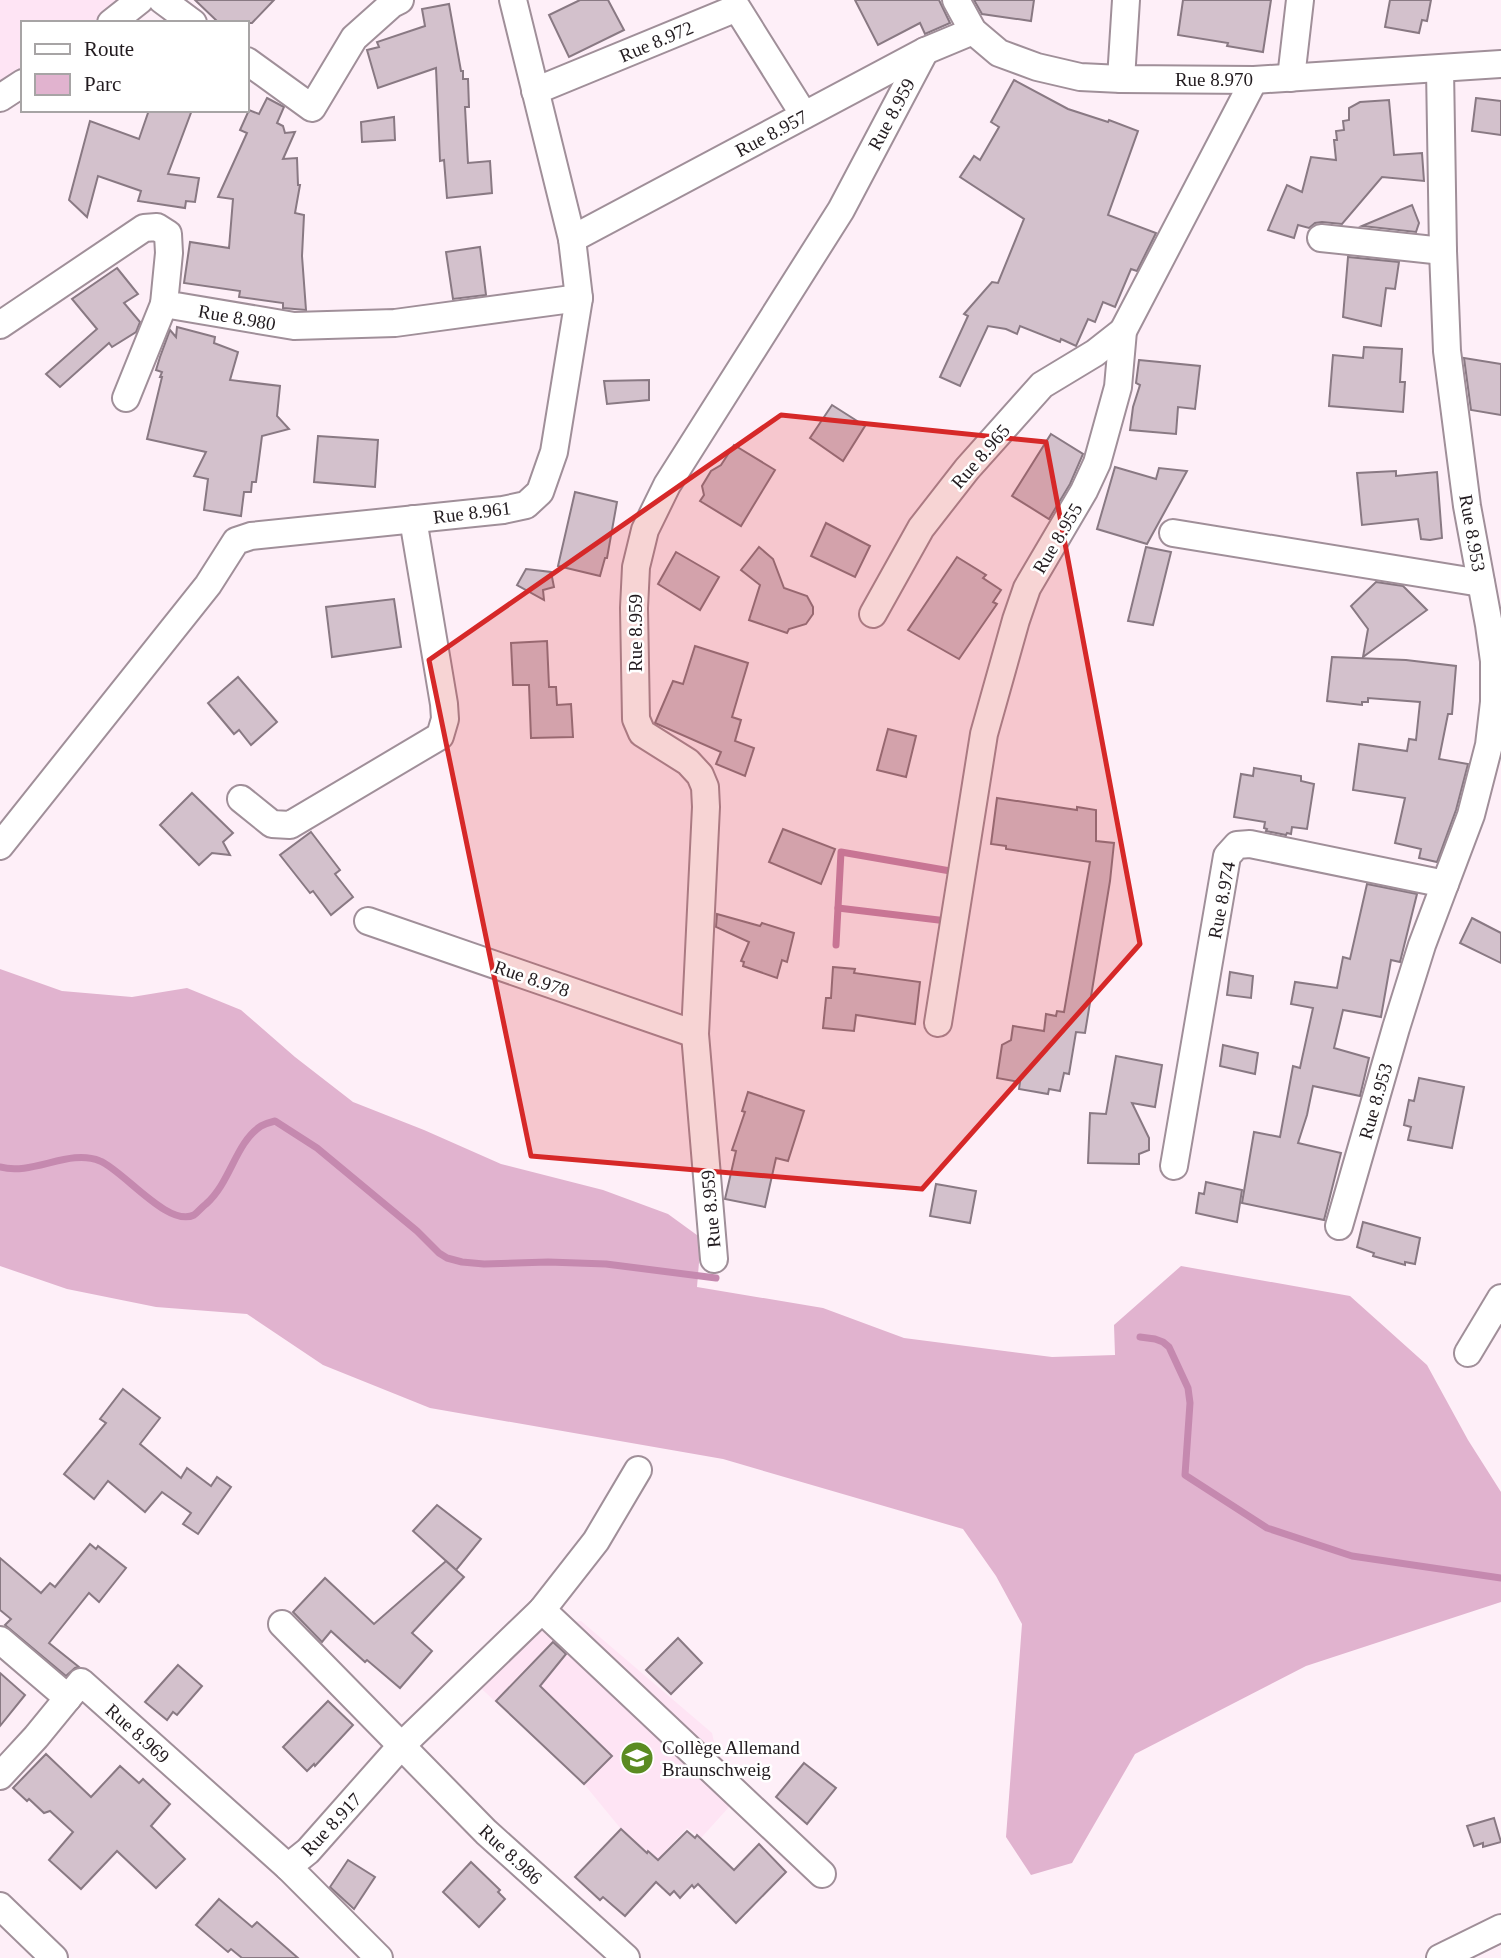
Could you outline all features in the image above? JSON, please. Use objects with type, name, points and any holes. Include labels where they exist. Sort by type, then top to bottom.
[{"type":"street","points":[[114,21],[141,0]]},
{"type":"street","points":[[162,0],[191,21]]},
{"type":"street","points":[[248,62],[312,108],[354,38],[400,0]]},
{"type":"street","name":"Rue 8.961","points":[[0,846],[208,585],[236,541],[251,536],[503,510],[526,505],[540,492],[554,452],[579,298],[572,239],[513,0]]},
{"type":"street","name":"Rue 8.970","points":[[956,0],[973,31],[999,53],[1037,67],[1080,77],[1254,80],[1501,64]]},
{"type":"street","points":[[1121,79],[1126,0]]},
{"type":"street","points":[[1292,78],[1300,0]]},
{"type":"street","name":"Rue 8.972","points":[[536,91],[737,8],[804,115]]},
{"type":"street","name":"Rue 8.957","points":[[572,239],[925,51],[973,31]]},
{"type":"street","name":"Rue 8.959","points":[[714,1259],[695,1034],[705,788],[700,775],[688,762],[642,733],[636,719],[636,568],[645,530],[667,485],[841,210],[925,51]]},
{"type":"street","name":"Rue 8.953","points":[[1339,1226],[1422,945],[1471,815],[1490,734],[1494,702],[1494,661],[1467,506],[1447,351],[1440,69]]},
{"type":"street","name":"Rue 8.955","points":[[938,1023],[984,734],[1027,588],[1084,491],[1097,463],[1118,387],[1123,331],[1254,80]]},
{"type":"street","points":[[0,98],[21,84]]},
{"type":"street","points":[[0,325],[144,228],[157,227],[168,234],[164,304],[126,398]]},
{"type":"street","points":[[1321,238],[1443,251]]},
{"type":"street","name":"Rue 8.980","points":[[164,304],[293,326],[395,323],[579,298]]},
{"type":"street","name":"Rue 8.965","points":[[873,614],[921,528],[967,469],[1042,385],[1095,353],[1123,331]]},
{"type":"street","points":[[241,799],[272,824],[290,825],[440,736],[444,704],[412,519]]},
{"type":"street","points":[[1173,533],[1481,583]]},
{"type":"street","name":"Rue 8.974","points":[[1174,1166],[1227,856],[1237,845],[1250,845],[1445,884]]},
{"type":"street","name":"Rue 8.978","points":[[369,921],[695,1034]]},
{"type":"street","points":[[1468,1353],[1501,1298]]},
{"type":"street","name":"Rue 8.917","points":[[379,1958],[288,1867],[308,1851],[401,1746],[542,1609],[596,1541],[638,1469]]},
{"type":"street","points":[[542,1609],[822,1874]]},
{"type":"street","name":"Rue 8.986","points":[[282,1624],[486,1832],[626,1958]]},
{"type":"street","points":[[0,1640],[68,1698],[0,1776]]},
{"type":"street","name":"Rue 8.969","points":[[68,1698],[81,1682],[288,1867]]},
{"type":"street","points":[[0,1906],[54,1958]]},
{"type":"street","points":[[1440,1958],[1501,1928]]},
{"type":"highlighted area","points":[[781,415],[1046,442],[1140,944],[922,1189],[531,1156],[429,660]]},
{"type":"shaded area","points":[[0,0],[119,0],[95,21],[21,21],[21,75],[0,91]]},
{"type":"shaded area","name":"Collège Allemand Braunschweig","points":[[581,1621],[712,1733],[729,1807],[701,1838],[687,1828],[657,1860],[621,1829],[584,1784],[472,1680],[525,1627]]},
{"type":"green space","points":[[0,969],[62,991],[132,997],[187,988],[241,1010],[353,1102],[501,1164],[603,1190],[668,1214],[701,1238],[697,1287],[823,1308],[904,1338],[1052,1357],[1115,1355],[1114,1325],[1181,1266],[1350,1296],[1427,1365],[1468,1440],[1501,1492],[1501,1602],[1306,1666],[1135,1754],[1072,1863],[1031,1875],[1006,1837],[1022,1624],[996,1576],[963,1529],[723,1459],[430,1408],[323,1365],[247,1314],[156,1307],[67,1289],[0,1266]]},
{"type":"building","points":[[195,0],[274,0],[252,23],[217,21]]},
{"type":"building","points":[[580,0],[608,0],[624,30],[569,57],[549,15]]},
{"type":"building","points":[[855,0],[939,0],[950,23],[925,34],[920,23],[878,45]]},
{"type":"building","points":[[974,0],[1034,0],[1031,21],[982,14]]},
{"type":"building","points":[[1183,0],[1271,0],[1263,52],[1178,35]]},
{"type":"building","points":[[1390,0],[1431,0],[1427,21],[1422,20],[1419,33],[1385,27]]},
{"type":"building","points":[[449,4],[463,79],[468,79],[469,107],[465,107],[468,163],[490,161],[492,193],[447,198],[444,160],[440,161],[436,68],[378,88],[367,50],[379,47],[377,42],[425,26],[422,9]]},
{"type":"building","points":[[1014,80],[1068,109],[1138,131],[1108,215],[1156,233],[1137,271],[1131,269],[1115,307],[1103,302],[1095,322],[1088,319],[1076,346],[1020,326],[1017,334],[988,326],[960,386],[940,377],[968,316],[964,314],[992,282],[998,283],[1024,219],[960,177],[974,156],[980,160],[999,127],[991,122]]},
{"type":"building","points":[[267,98],[284,107],[277,123],[283,126],[285,133],[295,132],[283,159],[297,158],[300,185],[295,213],[304,215],[302,256],[306,310],[283,308],[283,303],[239,297],[240,291],[184,283],[190,242],[229,248],[233,199],[218,197],[247,133],[240,130],[249,110],[259,114]]},
{"type":"building","points":[[1476,98],[1501,101],[1501,135],[1472,131]]},
{"type":"building","points":[[1389,100],[1394,155],[1422,153],[1424,181],[1382,177],[1342,224],[1322,222],[1309,228],[1298,225],[1294,238],[1268,230],[1287,185],[1302,192],[1311,157],[1336,160],[1336,131],[1344,130],[1343,121],[1349,120],[1349,108],[1360,102]]},
{"type":"building","points":[[148,112],[191,112],[168,174],[199,178],[195,202],[186,201],[185,208],[138,201],[141,191],[98,176],[87,217],[69,200],[90,121],[139,139]]},
{"type":"building","points":[[394,117],[395,140],[362,142],[361,122]]},
{"type":"building","points":[[1412,205],[1419,223],[1416,232],[1362,226]]},
{"type":"building","points":[[480,247],[486,295],[453,299],[446,252]]},
{"type":"building","points":[[1348,257],[1399,262],[1395,289],[1386,288],[1381,326],[1343,317]]},
{"type":"building","points":[[117,268],[138,294],[124,303],[140,322],[136,332],[112,347],[109,343],[60,387],[46,374],[97,329],[72,299]]},
{"type":"building","points":[[177,327],[215,337],[214,343],[238,352],[230,380],[280,386],[277,416],[289,429],[262,436],[256,482],[252,482],[251,492],[244,492],[241,516],[204,510],[208,479],[194,476],[206,452],[147,439],[162,377],[162,372],[156,370],[170,330],[176,337]]},
{"type":"building","points":[[1364,347],[1402,349],[1400,382],[1405,382],[1403,412],[1329,406],[1333,355],[1363,358]]},
{"type":"building","points":[[1464,358],[1501,364],[1501,415],[1471,410]]},
{"type":"building","points":[[1139,360],[1200,366],[1195,409],[1178,407],[1176,434],[1130,430],[1140,385],[1136,383]]},
{"type":"building","points":[[649,380],[649,400],[607,404],[604,381]]},
{"type":"building","points":[[832,405],[865,426],[843,461],[810,438]]},
{"type":"building","points":[[1051,434],[1083,454],[1070,484],[1049,519],[1012,496]]},
{"type":"building","points":[[318,436],[378,440],[375,487],[314,482]]},
{"type":"building","points":[[734,445],[775,470],[741,526],[700,501],[704,495],[702,486],[711,471],[721,465]]},
{"type":"building","points":[[1115,467],[1156,479],[1159,468],[1187,471],[1147,544],[1097,529]]},
{"type":"building","points":[[1396,471],[1396,476],[1437,472],[1442,538],[1421,539],[1418,519],[1362,525],[1357,473]]},
{"type":"building","points":[[575,492],[617,502],[607,558],[600,576],[558,566]]},
{"type":"building","points":[[826,523],[870,546],[855,577],[811,556]]},
{"type":"building","points":[[759,547],[773,559],[784,588],[807,596],[813,607],[813,614],[806,624],[789,629],[787,633],[749,620],[760,585],[741,570]]},
{"type":"building","points":[[1146,547],[1171,552],[1153,625],[1128,621]]},
{"type":"building","points":[[676,552],[719,577],[700,610],[658,584]]},
{"type":"building","points":[[957,557],[986,575],[983,578],[1001,590],[993,602],[997,604],[959,659],[908,630]]},
{"type":"building","points":[[526,569],[551,572],[554,587],[543,590],[544,600],[517,585]]},
{"type":"building","points":[[1376,582],[1403,586],[1427,610],[1363,657],[1368,629],[1351,606]]},
{"type":"building","points":[[394,599],[401,647],[332,657],[326,607]]},
{"type":"building","points":[[547,641],[549,687],[556,687],[557,705],[571,704],[573,737],[531,738],[529,685],[513,685],[511,643]]},
{"type":"building","points":[[695,646],[748,663],[732,717],[741,720],[735,741],[754,748],[745,776],[716,764],[721,752],[655,723],[673,681],[683,684]]},
{"type":"building","points":[[1332,657],[1406,660],[1456,666],[1452,714],[1448,714],[1439,759],[1468,764],[1456,810],[1437,862],[1419,858],[1421,849],[1395,843],[1405,798],[1353,790],[1359,744],[1407,751],[1409,739],[1416,740],[1420,702],[1368,698],[1368,702],[1362,702],[1362,705],[1327,701]]},
{"type":"building","points":[[238,677],[277,722],[251,745],[239,730],[234,734],[208,703]]},
{"type":"building","points":[[888,729],[916,736],[906,777],[877,770]]},
{"type":"building","points":[[1254,768],[1301,776],[1301,781],[1314,784],[1307,829],[1292,827],[1291,834],[1286,835],[1266,831],[1265,822],[1234,817],[1241,774],[1253,776]]},
{"type":"building","points":[[192,793],[233,833],[223,842],[230,855],[212,853],[199,865],[160,825]]},
{"type":"building","points":[[997,798],[1077,810],[1077,807],[1096,810],[1096,841],[1114,843],[1085,1033],[1076,1032],[1069,1074],[1064,1073],[1060,1091],[1049,1089],[1048,1094],[1019,1089],[1020,1082],[997,1078],[1002,1045],[1011,1040],[1013,1026],[1044,1031],[1046,1014],[1056,1016],[1057,1011],[1064,1012],[1090,862],[1006,849],[1006,846],[991,844]]},
{"type":"building","points":[[783,829],[835,849],[821,884],[769,862]]},
{"type":"building","points":[[311,832],[340,870],[335,874],[353,897],[331,915],[280,855]]},
{"type":"building","points":[[1367,884],[1417,894],[1400,962],[1391,960],[1381,1017],[1343,1010],[1334,1048],[1369,1058],[1360,1096],[1313,1086],[1298,1143],[1341,1153],[1324,1220],[1242,1203],[1254,1132],[1280,1137],[1293,1066],[1300,1068],[1313,1008],[1291,1004],[1295,982],[1337,988],[1343,957],[1350,959]]},
{"type":"building","points":[[717,914],[794,933],[787,962],[782,960],[777,978],[743,966],[744,962],[741,961],[749,942],[716,927]]},
{"type":"building","points":[[1472,918],[1501,933],[1501,963],[1460,943]]},
{"type":"building","points":[[833,967],[855,969],[854,973],[920,982],[915,1024],[856,1015],[854,1031],[823,1028],[826,998],[831,998]]},
{"type":"building","points":[[1230,972],[1253,976],[1251,998],[1227,995]]},
{"type":"building","points":[[1223,1045],[1258,1053],[1255,1074],[1220,1066]]},
{"type":"building","points":[[1116,1056],[1162,1065],[1155,1107],[1132,1103],[1149,1138],[1149,1150],[1139,1154],[1139,1164],[1088,1163],[1090,1113],[1106,1114]]},
{"type":"building","points":[[1419,1078],[1464,1087],[1452,1148],[1408,1140],[1411,1127],[1404,1125],[1409,1100],[1414,1101]]},
{"type":"building","points":[[748,1092],[804,1111],[788,1161],[776,1158],[765,1207],[725,1199],[736,1151],[732,1150],[745,1112],[742,1111]]},
{"type":"building","points":[[1206,1182],[1242,1190],[1237,1222],[1196,1213],[1199,1193],[1204,1194]]},
{"type":"building","points":[[936,1184],[976,1191],[970,1223],[930,1216]]},
{"type":"building","points":[[1363,1222],[1420,1238],[1415,1264],[1405,1262],[1405,1265],[1373,1256],[1374,1253],[1357,1247]]},
{"type":"building","points":[[123,1389],[160,1418],[140,1444],[181,1478],[187,1468],[211,1486],[217,1477],[231,1487],[198,1534],[183,1524],[191,1513],[162,1492],[145,1512],[108,1481],[94,1499],[64,1474],[106,1423],[100,1419]]},
{"type":"building","points":[[437,1505],[481,1539],[456,1570],[413,1531]]},
{"type":"building","points":[[90,1544],[96,1549],[98,1546],[126,1568],[99,1602],[89,1593],[49,1643],[79,1667],[66,1676],[5,1625],[11,1619],[0,1610],[0,1558],[41,1593],[50,1583],[55,1587]]},
{"type":"building","points":[[446,1561],[464,1577],[412,1633],[432,1651],[400,1688],[367,1660],[365,1662],[331,1631],[322,1642],[293,1612],[325,1578],[374,1624]]},
{"type":"building","points":[[678,1638],[702,1663],[671,1694],[646,1670]]},
{"type":"building","points":[[553,1642],[566,1654],[540,1686],[612,1756],[584,1784],[496,1701]]},
{"type":"building","points":[[178,1665],[202,1686],[177,1715],[173,1712],[167,1720],[145,1702]]},
{"type":"building","points":[[0,1673],[25,1695],[0,1726]]},
{"type":"building","points":[[328,1701],[353,1725],[315,1766],[314,1764],[307,1771],[283,1747]]},
{"type":"building","points":[[46,1754],[91,1797],[120,1766],[139,1783],[143,1779],[170,1804],[151,1826],[185,1859],[156,1888],[117,1851],[81,1889],[49,1860],[73,1832],[50,1811],[44,1813],[13,1788]]},
{"type":"building","points":[[804,1763],[836,1788],[807,1824],[776,1797]]},
{"type":"building","points":[[1494,1818],[1501,1842],[1483,1847],[1483,1843],[1474,1846],[1467,1826]]},
{"type":"building","points":[[621,1829],[658,1860],[687,1831],[695,1838],[697,1835],[734,1870],[759,1844],[786,1872],[736,1923],[698,1884],[694,1888],[692,1885],[680,1898],[674,1891],[670,1895],[656,1882],[625,1916],[603,1897],[600,1900],[575,1877]]},
{"type":"building","points":[[348,1860],[375,1877],[354,1909],[330,1887]]},
{"type":"building","points":[[471,1862],[500,1890],[498,1892],[505,1899],[479,1927],[443,1892]]},
{"type":"building","points":[[219,1899],[252,1927],[257,1922],[298,1958],[242,1958],[231,1949],[228,1952],[196,1925]]},
{"type":"waterway","points":[[836,945],[841,852],[956,872]]},
{"type":"waterway","points":[[838,908],[947,921]]},
{"type":"waterway","points":[[0,1167],[25,1168],[76,1158],[100,1161],[159,1206],[183,1217],[194,1215],[214,1195],[252,1133],[275,1121],[317,1148],[447,1258],[484,1264],[606,1264],[716,1278]]},
{"type":"waterway","points":[[1140,1337],[1155,1339],[1169,1347],[1188,1388],[1190,1403],[1185,1475],[1267,1528],[1352,1556],[1501,1578]]},
{"type":"place","name":"Collège Allemand Braunschweig","points":[[637,1758]]}]
